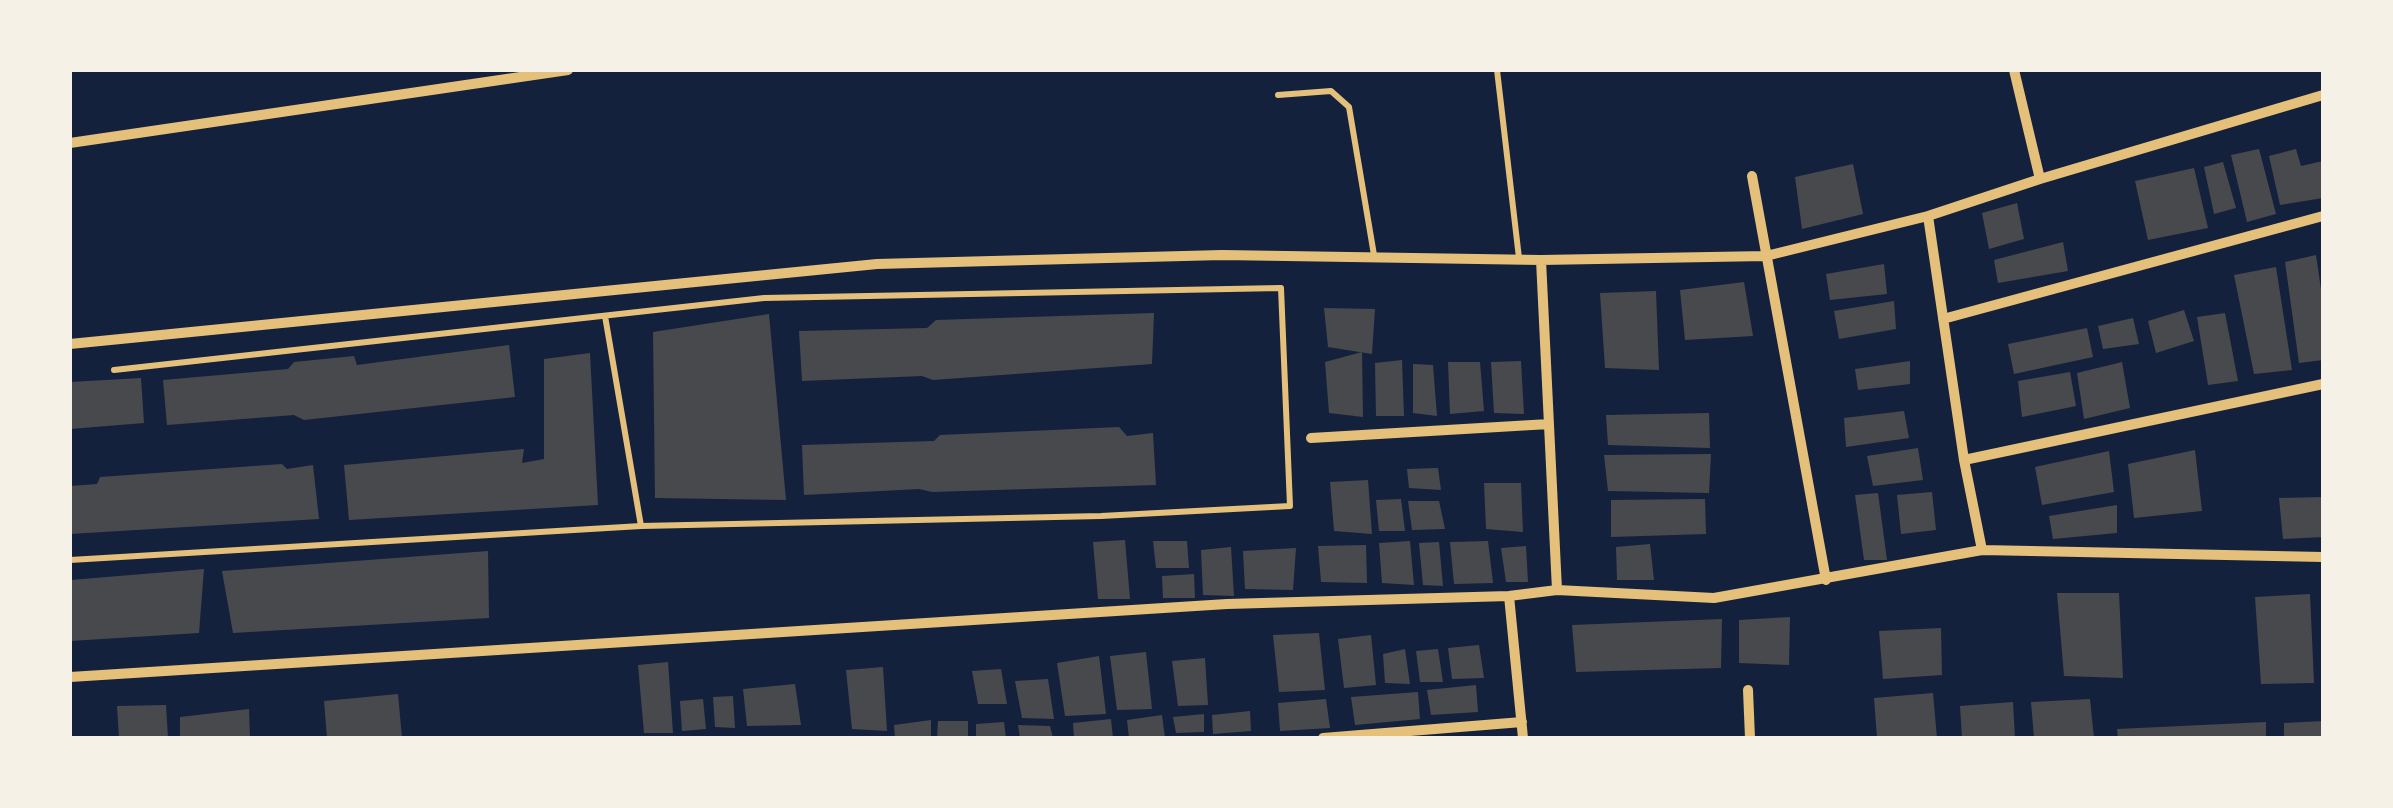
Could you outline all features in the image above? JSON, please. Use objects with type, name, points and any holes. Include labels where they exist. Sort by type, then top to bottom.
[{"type":"street","points":[[70,142],[568,70]]},
{"type":"street","points":[[2014,70],[2040,179]]},
{"type":"street","points":[[70,344],[877,264],[1203,255],[1541,260],[1766,256],[1928,216],[2323,94]]},
{"type":"street","points":[[1752,176],[1826,580]]},
{"type":"street","points":[[1928,216],[1964,460],[1982,550]]},
{"type":"street","points":[[1943,319],[2323,216]]},
{"type":"street","points":[[1541,260],[1557,590]]},
{"type":"street","points":[[1964,460],[2323,384]]},
{"type":"street","points":[[1311,438],[1549,424]]},
{"type":"street","points":[[70,677],[1227,604],[1510,596],[1557,590],[1714,598],[1982,550],[2323,557]]},
{"type":"street","points":[[1510,596],[1524,738]]},
{"type":"street","points":[[1748,690],[1750,738]]},
{"type":"street","points":[[1324,738],[1522,722]]},
{"type":"lane","points":[[1497,70],[1519,258]]},
{"type":"lane","points":[[1278,95],[1331,91],[1349,107],[1374,256]]},
{"type":"lane","points":[[70,560],[640,526],[1101,516],[1290,506],[1281,288],[764,298],[114,370]]},
{"type":"lane","points":[[605,316],[640,526]]},
{"type":"building","points":[[2259,149],[2276,214],[2247,222],[2231,155]]},
{"type":"building","points":[[2296,149],[2301,166],[2323,161],[2323,198],[2280,205],[2269,156]]},
{"type":"building","points":[[2223,162],[2236,208],[2214,214],[2204,167]]},
{"type":"building","points":[[1853,164],[1863,214],[1802,229],[1795,177]]},
{"type":"building","points":[[2194,168],[2208,228],[2148,240],[2135,181]]},
{"type":"building","points":[[2017,203],[2024,239],[1989,249],[1982,213]]},
{"type":"building","points":[[2063,242],[2068,271],[1998,283],[1994,260]]},
{"type":"building","points":[[2316,255],[2323,303],[2323,360],[2299,363],[2285,262]]},
{"type":"building","points":[[1884,264],[1887,294],[1830,300],[1826,274]]},
{"type":"building","points":[[2276,267],[2292,370],[2254,374],[2234,275]]},
{"type":"building","points":[[1744,282],[1753,336],[1685,340],[1680,290]]},
{"type":"building","points":[[1656,291],[1659,370],[1605,368],[1600,293]]},
{"type":"building","points":[[1894,301],[1896,329],[1839,339],[1834,311]]},
{"type":"building","points":[[1324,308],[1375,309],[1372,354],[1328,347]]},
{"type":"building","points":[[2184,310],[2194,341],[2156,353],[2148,321]]},
{"type":"building","points":[[1154,313],[1152,364],[933,380],[922,376],[802,381],[799,331],[927,328],[936,320]]},
{"type":"building","points":[[2225,313],[2238,381],[2208,385],[2197,317]]},
{"type":"building","points":[[769,314],[786,500],[655,498],[653,332]]},
{"type":"building","points":[[2133,318],[2139,344],[2103,349],[2098,326]]},
{"type":"building","points":[[2087,328],[2093,357],[2014,374],[2008,344]]},
{"type":"building","points":[[509,345],[515,397],[304,420],[294,415],[167,425],[163,380],[288,369],[294,362],[354,356],[357,365]]},
{"type":"building","points":[[1362,352],[1363,417],[1329,413],[1325,362]]},
{"type":"building","points":[[590,353],[598,505],[349,520],[344,465],[524,449],[522,463],[544,459],[544,359]]},
{"type":"building","points":[[1402,360],[1404,416],[1376,416],[1375,363]]},
{"type":"building","points":[[1521,361],[1524,414],[1494,413],[1491,362]]},
{"type":"building","points":[[1910,361],[1910,384],[1858,390],[1855,369]]},
{"type":"building","points":[[1448,362],[1480,362],[1484,411],[1450,414]]},
{"type":"building","points":[[2122,362],[2130,408],[2084,419],[2077,373]]},
{"type":"building","points":[[1413,364],[1433,365],[1437,416],[1413,413]]},
{"type":"building","points":[[2070,372],[2076,406],[2022,417],[2018,381]]},
{"type":"building","points":[[141,378],[144,423],[70,429],[70,382]]},
{"type":"building","points":[[1904,411],[1909,438],[1846,447],[1844,418]]},
{"type":"building","points":[[1709,413],[1710,448],[1608,445],[1606,415]]},
{"type":"building","points":[[1119,427],[1127,436],[1153,433],[1156,485],[804,495],[802,445],[934,441],[940,435]]},
{"type":"building","points":[[1918,448],[1923,480],[1873,486],[1867,456]]},
{"type":"building","points":[[2195,450],[2202,511],[2134,518],[2128,464]]},
{"type":"building","points":[[2109,451],[2114,492],[2042,505],[2035,467]]},
{"type":"building","points":[[1711,454],[1709,493],[1608,491],[1604,455]]},
{"type":"building","points":[[282,464],[287,469],[313,465],[319,519],[70,534],[70,486],[97,484],[100,477]]},
{"type":"building","points":[[1438,468],[1441,490],[1409,488],[1407,469]]},
{"type":"building","points":[[1368,480],[1372,534],[1334,531],[1330,482]]},
{"type":"building","points":[[1484,483],[1521,483],[1523,532],[1486,529]]},
{"type":"building","points":[[1932,492],[1936,530],[1901,534],[1897,495]]},
{"type":"building","points":[[1878,493],[1887,560],[1864,560],[1855,495]]},
{"type":"building","points":[[2323,497],[2323,537],[2283,539],[2279,498]]},
{"type":"building","points":[[1401,499],[1405,531],[1379,531],[1376,500]]},
{"type":"building","points":[[1705,499],[1706,534],[1611,537],[1611,500]]},
{"type":"building","points":[[1408,501],[1439,501],[1445,529],[1412,530]]},
{"type":"building","points":[[2117,505],[2117,533],[2053,539],[2049,516]]},
{"type":"building","points":[[1125,540],[1130,599],[1098,599],[1093,542]]},
{"type":"building","points":[[1153,541],[1187,541],[1189,568],[1156,568]]},
{"type":"building","points":[[1410,541],[1414,585],[1382,583],[1379,543]]},
{"type":"building","points":[[1488,541],[1493,583],[1454,584],[1450,542]]},
{"type":"building","points":[[1439,542],[1443,586],[1423,585],[1419,543]]},
{"type":"building","points":[[1650,544],[1654,580],[1617,580],[1616,547]]},
{"type":"building","points":[[1366,545],[1367,583],[1321,582],[1318,546]]},
{"type":"building","points":[[1526,546],[1528,582],[1506,582],[1501,548]]},
{"type":"building","points":[[1231,547],[1234,596],[1203,595],[1201,550]]},
{"type":"building","points":[[1296,548],[1293,590],[1245,589],[1243,551]]},
{"type":"building","points":[[488,551],[489,618],[233,633],[222,571]]},
{"type":"building","points":[[204,569],[199,633],[70,641],[70,580]]},
{"type":"building","points":[[1194,574],[1195,598],[1163,598],[1162,576]]},
{"type":"building","points":[[2057,593],[2119,593],[2123,678],[2064,676]]},
{"type":"building","points":[[2310,594],[2314,683],[2261,684],[2255,597]]},
{"type":"building","points":[[1790,617],[1789,665],[1739,663],[1739,620]]},
{"type":"building","points":[[1722,619],[1721,668],[1576,672],[1572,625]]},
{"type":"building","points":[[1941,628],[1942,675],[1883,679],[1879,631]]},
{"type":"building","points":[[1319,633],[1325,690],[1279,692],[1273,635]]},
{"type":"building","points":[[1371,635],[1376,685],[1344,688],[1338,639]]},
{"type":"building","points":[[1479,645],[1484,678],[1452,679],[1448,648]]},
{"type":"building","points":[[1405,649],[1410,684],[1385,683],[1383,654]]},
{"type":"building","points":[[1438,649],[1443,682],[1420,682],[1416,651]]},
{"type":"building","points":[[1146,652],[1152,709],[1117,710],[1110,656]]},
{"type":"building","points":[[1099,656],[1106,714],[1065,716],[1057,663]]},
{"type":"building","points":[[1205,658],[1208,705],[1178,706],[1172,661]]},
{"type":"building","points":[[668,662],[673,733],[644,733],[638,665]]},
{"type":"building","points":[[883,667],[887,731],[852,729],[846,670]]},
{"type":"building","points":[[1001,669],[1007,704],[978,704],[972,671]]},
{"type":"building","points":[[1048,679],[1054,719],[1022,718],[1015,681]]},
{"type":"building","points":[[795,684],[801,725],[747,726],[743,689]]},
{"type":"building","points":[[1476,685],[1478,712],[1431,715],[1427,690]]},
{"type":"building","points":[[1418,692],[1420,719],[1355,725],[1351,697]]},
{"type":"building","points":[[1933,693],[1937,738],[1877,738],[1874,698]]},
{"type":"building","points":[[398,694],[402,738],[327,738],[324,701]]},
{"type":"building","points":[[733,696],[735,728],[715,727],[713,697]]},
{"type":"building","points":[[703,699],[706,729],[682,731],[680,701]]},
{"type":"building","points":[[1326,699],[1330,728],[1280,731],[1278,703]]},
{"type":"building","points":[[2090,699],[2094,738],[2034,738],[2031,702]]},
{"type":"building","points":[[2013,702],[2015,738],[1962,738],[1960,706]]},
{"type":"building","points":[[166,705],[168,738],[119,738],[117,706]]},
{"type":"building","points":[[249,709],[250,738],[180,738],[180,717]]},
{"type":"building","points":[[1250,711],[1251,731],[1213,734],[1212,715]]},
{"type":"building","points":[[1204,714],[1204,732],[1176,733],[1173,717]]},
{"type":"building","points":[[1162,715],[1165,738],[1129,738],[1127,720]]},
{"type":"building","points":[[1111,719],[1113,738],[1074,738],[1073,723]]},
{"type":"building","points":[[931,720],[931,738],[895,738],[894,725]]},
{"type":"building","points":[[938,721],[968,721],[968,738],[937,738]]},
{"type":"building","points":[[2323,721],[2323,738],[2284,738],[2284,723]]},
{"type":"building","points":[[1004,722],[1006,738],[976,738],[976,724]]},
{"type":"building","points":[[2266,722],[2266,738],[2118,738],[2117,729]]},
{"type":"building","points":[[1018,725],[1050,726],[1053,738],[1020,738]]}]
